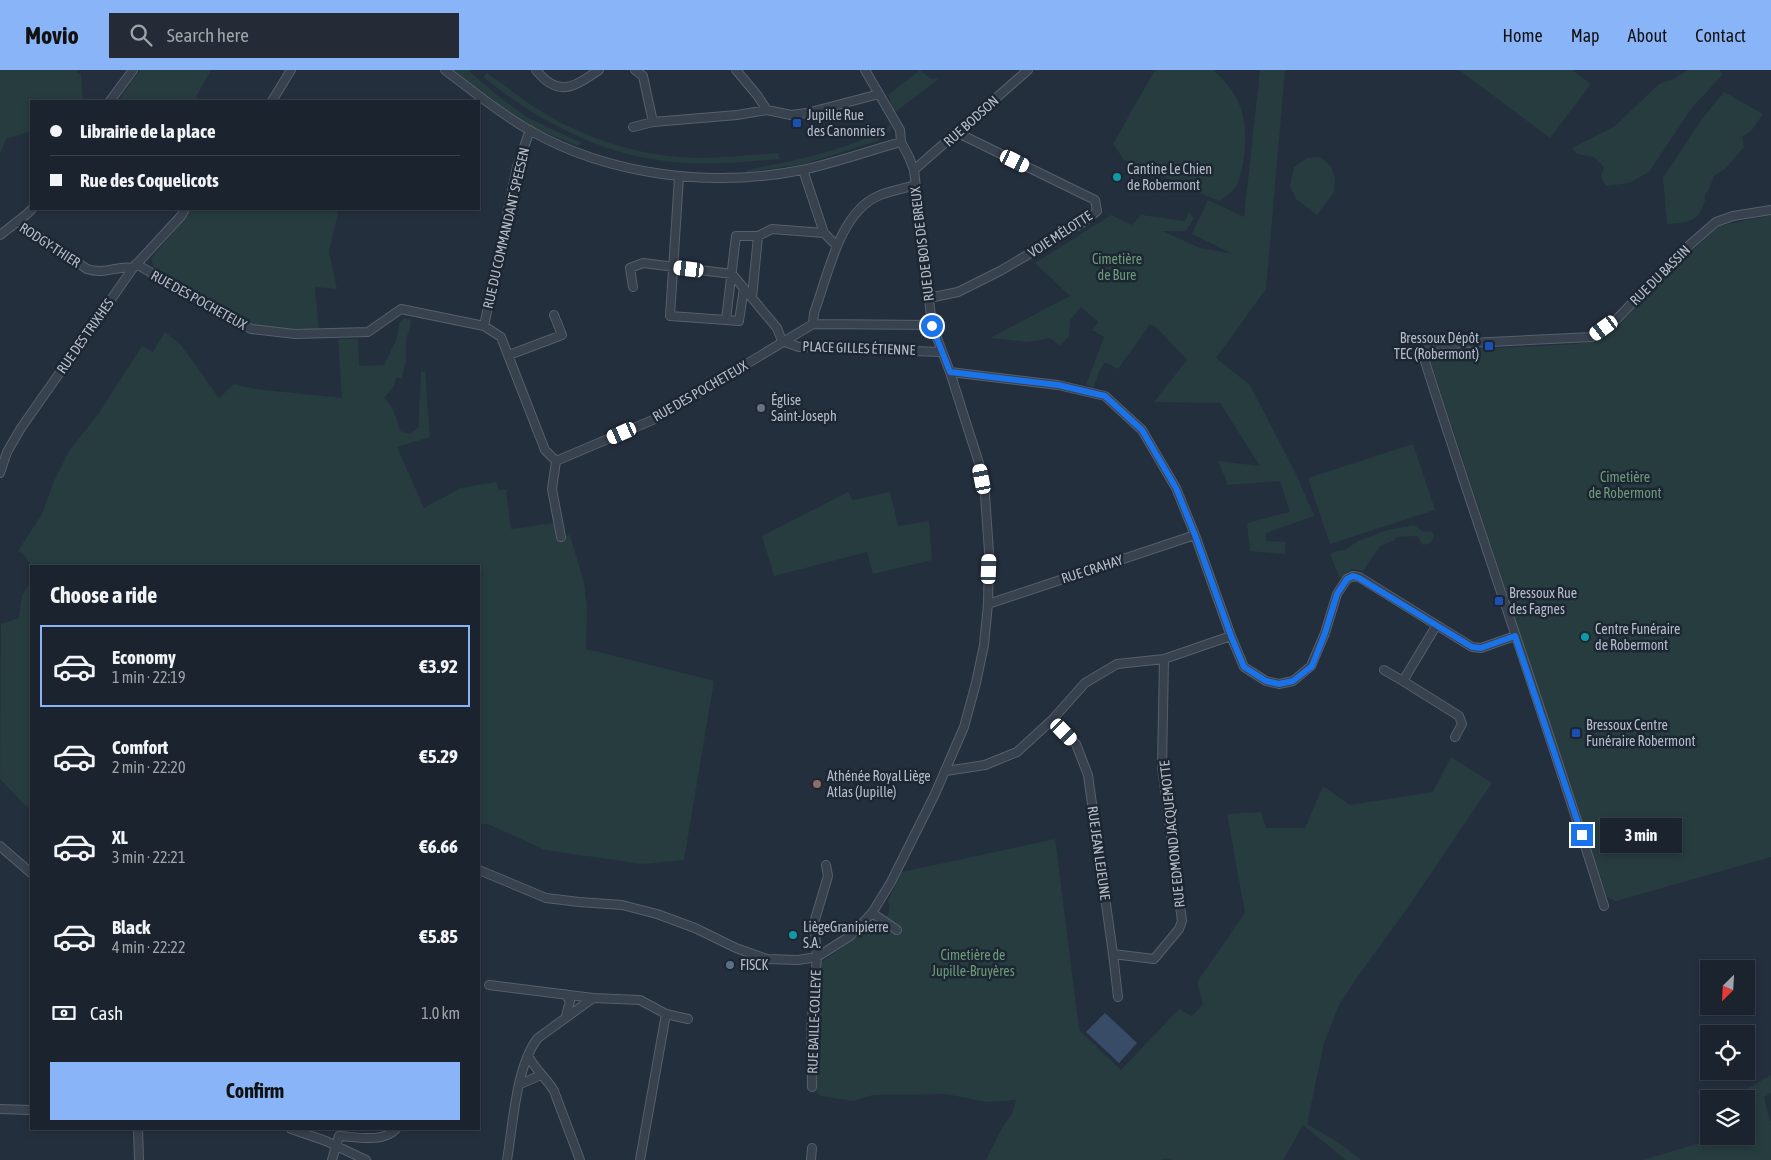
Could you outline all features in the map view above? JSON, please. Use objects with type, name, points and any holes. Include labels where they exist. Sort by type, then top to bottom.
[{"type":"street","points":[[111,100],[133,70]]},
{"type":"street","points":[[273,100],[291,70]]},
{"type":"street","points":[[446,70],[500,111],[530,130],[564,146],[604,160],[680,177],[753,177],[803,170],[901,142]]},
{"type":"street","points":[[536,70],[549,82],[567,88],[575,86],[599,70]]},
{"type":"street","points":[[635,70],[643,76],[653,122]]},
{"type":"street","points":[[736,70],[767,110]]},
{"type":"street","name":"RUE DE BOIS DE BREUX","points":[[480,870],[546,898],[622,905],[658,914],[695,928],[736,948],[767,959],[798,960],[817,957],[850,936],[872,913],[891,882],[946,771],[964,726],[984,645],[988,604],[989,552],[985,495],[979,463],[950,372],[932,326],[914,170],[910,157],[901,142],[900,130],[865,70]]},
{"type":"street","name":"RUE BODSON","points":[[914,170],[1028,70]]},
{"type":"street","points":[[633,127],[653,122],[737,115],[767,110],[791,115],[807,113],[879,94]]},
{"type":"street","name":"RUE DU COMMANDANT SPEESEN","points":[[484,326],[518,167],[530,130]]},
{"type":"street","name":"VOIE MÉLOTTE","points":[[929,298],[958,292],[1000,271],[1082,223],[1097,211],[1095,200],[958,132]]},
{"type":"street","points":[[803,170],[824,234],[836,245]]},
{"type":"street","points":[[680,177],[670,316],[740,321],[744,288]]},
{"type":"street","points":[[812,324],[814,312],[836,245],[854,214],[877,196],[916,185]]},
{"type":"street","points":[[18,222],[31,210]]},
{"type":"street","name":"RUE DES TRIXHES","points":[[0,473],[4,451],[134,266],[185,210]]},
{"type":"street","name":"RUE DU BASSIN","points":[[1515,636],[1423,355],[1430,344],[1592,337],[1616,320],[1678,254],[1716,222],[1733,216],[1771,210]]},
{"type":"street","name":"RODGY-THIER","points":[[0,235],[18,222],[87,269],[98,272],[134,266]]},
{"type":"street","points":[[726,320],[736,236],[758,236],[772,229],[824,234]]},
{"type":"street","points":[[752,298],[758,236]]},
{"type":"street","points":[[633,287],[630,268],[643,263],[732,274],[777,328],[782,341]]},
{"type":"street","name":"RUE DES POCHETEUX","points":[[134,266],[251,329],[263,332],[294,334],[368,332],[401,309],[484,326],[501,337],[544,450],[556,461],[654,418],[744,366],[782,341]]},
{"type":"street","points":[[509,355],[562,335],[554,315]]},
{"type":"street","name":"PLACE GILLES ÉTIENNE","points":[[782,341],[812,324],[932,326]]},
{"type":"street","name":"PLACE GILLES ÉTIENNE","points":[[782,341],[799,347],[941,352]]},
{"type":"street","points":[[950,372],[1058,385],[1105,396],[1142,430],[1176,488],[1244,667],[1266,681],[1279,684],[1293,681],[1312,666],[1337,594],[1347,579],[1353,576],[1472,647],[1481,648],[1515,636],[1604,906]]},
{"type":"street","points":[[556,461],[552,490],[561,537]]},
{"type":"street","name":"RUE CRAHAY","points":[[988,604],[1195,535]]},
{"type":"street","points":[[1403,682],[1436,626]]},
{"type":"street","points":[[946,771],[985,765],[1017,752],[1052,720],[1085,683],[1117,664],[1164,659],[1231,636]]},
{"type":"street","name":"RUE EDMOND JACQUEMOTTE","points":[[1113,954],[1154,959],[1179,929],[1182,921],[1162,766],[1164,659]]},
{"type":"street","points":[[1384,670],[1459,716],[1462,724],[1455,736]]},
{"type":"street","name":"RUE JEAN LEJEUNE","points":[[1052,720],[1076,744],[1088,775],[1118,997]]},
{"type":"street","points":[[0,846],[30,872]]},
{"type":"street","name":"RUE BAILLE-COLLEYE","points":[[812,1087],[811,1031],[817,957],[814,923],[828,876],[826,865]]},
{"type":"street","points":[[872,913],[897,930]]},
{"type":"street","points":[[489,985],[593,998],[640,1000],[666,1014],[688,1019]]},
{"type":"street","points":[[565,994],[570,1001],[566,1016]]},
{"type":"street","points":[[507,1160],[522,1068],[532,1046],[538,1038],[593,998]]},
{"type":"street","points":[[640,1160],[666,1014]]},
{"type":"street","points":[[528,1055],[532,1065],[554,1090],[580,1160]]},
{"type":"street","points":[[520,1084],[541,1075]]},
{"type":"street","points":[[0,1109],[30,1110]]},
{"type":"street","points":[[138,1130],[139,1160]]},
{"type":"street","points":[[299,1130],[366,1160]]},
{"type":"street","points":[[332,1160],[339,1136],[375,1138],[393,1133],[395,1130]]},
{"type":"street","points":[[811,1160],[812,1148]]},
{"type":"green space","points":[[0,70],[77,70],[77,74],[81,74],[83,100],[30,100],[30,131],[6,139],[0,154]]},
{"type":"green space","points":[[140,70],[211,70],[196,97],[200,100],[119,100]]},
{"type":"green space","points":[[454,70],[468,70],[498,96],[528,118],[582,143],[578,146],[527,125],[474,87]]},
{"type":"green space","points":[[920,70],[931,79],[940,78],[894,113],[888,95]]},
{"type":"green space","points":[[1157,70],[1213,70],[1230,88],[1241,108],[1244,119],[1245,143],[1240,178],[1234,189],[1219,201],[1124,160],[1113,144],[1154,72]]},
{"type":"green space","name":"Cimetière de Bure","points":[[1260,70],[1285,70],[1266,289],[1216,358],[1250,385],[1297,476],[1314,516],[1266,533],[1266,541],[1286,542],[1285,554],[1250,551],[1247,523],[1290,512],[1280,481],[1228,485],[1218,461],[1260,466],[1220,403],[1154,402],[1187,360],[1157,328],[1150,324],[1118,369],[1105,362],[1093,388],[1086,385],[1104,337],[1092,330],[1098,322],[1081,307],[1070,320],[1069,336],[1060,346],[1050,338],[1027,342],[990,338],[1070,296],[1035,263],[1111,215],[1132,225],[1141,215],[1185,221],[1189,212],[1194,218],[1186,231],[1162,231],[1200,248],[1233,254],[1192,234],[1208,200],[1244,217]]},
{"type":"green space","points":[[1459,70],[1572,70],[1591,84],[1550,138]]},
{"type":"green space","points":[[1688,70],[1719,70],[1723,74],[1691,109],[1649,172],[1629,183],[1606,186],[1601,176],[1604,167],[1594,157],[1577,154],[1572,148],[1615,126],[1659,84],[1674,79]]},
{"type":"green space","points":[[487,73],[527,102],[567,126],[622,147],[660,155],[691,158],[778,153],[780,159],[694,163],[640,157],[616,150],[568,132],[524,107],[483,77]]},
{"type":"green space","points":[[1724,92],[1763,114],[1752,130],[1742,137],[1744,147],[1726,168],[1714,176],[1697,216],[1689,221],[1667,224],[1663,178],[1702,119]]},
{"type":"green space","points":[[891,125],[891,130],[877,141],[804,164],[747,172],[747,170],[840,148],[875,134]]},
{"type":"green space","points":[[1320,157],[1331,166],[1335,179],[1334,192],[1317,215],[1296,199],[1290,186],[1294,167],[1307,158]]},
{"type":"green space","points":[[190,210],[336,210],[338,213],[329,251],[337,289],[315,287],[319,331],[251,327],[155,271],[151,258]]},
{"type":"green space","name":"Cimetière de Robermont","points":[[1771,215],[1771,857],[1616,901],[1607,897],[1430,360],[1436,351],[1578,344],[1600,339],[1618,327],[1661,279],[1719,226]]},
{"type":"green space","points":[[404,318],[411,320],[406,339],[406,362],[402,378],[396,378],[394,386],[384,398],[393,410],[400,431],[410,434],[419,427],[421,371],[425,372],[430,437],[397,447],[424,508],[461,488],[496,482],[499,490],[506,489],[511,529],[554,523],[556,537],[570,535],[584,583],[587,608],[586,649],[714,681],[684,860],[643,864],[545,850],[488,824],[480,824],[480,565],[31,565],[24,555],[18,551],[42,514],[54,481],[69,451],[99,413],[142,346],[153,352],[165,332],[181,345],[219,398],[234,384],[255,389],[342,398],[338,339],[358,339],[359,366],[384,365],[397,338],[399,324]]},
{"type":"green space","points":[[1413,444],[1435,510],[1330,544],[1308,478]]},
{"type":"green space","points":[[848,492],[853,500],[890,492],[898,526],[929,521],[932,560],[873,574],[867,552],[774,576],[762,536]]},
{"type":"green space","points":[[1414,525],[1423,531],[1430,531],[1434,534],[1431,542],[1423,545],[1417,536],[1396,537],[1395,540],[1380,546],[1363,571],[1352,569],[1340,579],[1330,554],[1345,550],[1358,541],[1388,530]]},
{"type":"green space","points":[[30,583],[30,803],[27,807],[0,779],[1,624],[19,618],[22,595]]},
{"type":"green space","name":"Cimetière de Jupille-Bruyères","points":[[1451,757],[1492,783],[1339,1005],[1324,1043],[1307,1124],[1342,1145],[1361,1160],[1346,1160],[1303,1125],[1283,1160],[1172,1160],[1166,1158],[1161,1160],[986,1160],[1003,1126],[1012,1114],[1016,1100],[988,1102],[945,1094],[873,1095],[853,1101],[820,1096],[812,1087],[815,1057],[818,966],[864,932],[870,934],[882,924],[888,915],[888,901],[902,872],[1055,839],[1079,1030],[1121,1070],[1179,1009],[1192,1016],[1203,1004],[1197,982],[1245,913],[1227,814],[1261,812],[1266,828],[1305,828],[1323,786],[1350,805],[1433,792]]},
{"type":"green space","points":[[1771,1075],[1771,1093],[1764,1097],[1771,1121],[1771,1160],[1643,1160],[1700,1143],[1700,1145],[1755,1145],[1755,1090],[1745,1090]]},
{"type":"water","points":[[1105,1013],[1137,1043],[1119,1063],[1086,1032]]},
{"type":"place","name":"Jupille Rue des Canonniers","points":[[797,123]]},
{"type":"place","name":"Cantine Le Chien de Robermont","points":[[1117,177]]},
{"type":"place","name":"Bressoux Dépôt TEC (Robermont)","points":[[1489,346]]},
{"type":"place","name":"Église Saint-Joseph","points":[[761,408]]},
{"type":"place","name":"Bressoux Rue des Fagnes","points":[[1499,601]]},
{"type":"place","name":"Centre Funéraire de Robermont","points":[[1585,637]]},
{"type":"place","name":"Bressoux Centre Funéraire Robermont","points":[[1576,733]]},
{"type":"place","name":"Athénée Royal Liège Atlas (Jupille)","points":[[817,784]]},
{"type":"place","name":"LiègeGranipierre S.A.","points":[[793,935]]},
{"type":"place","name":"FISCK","points":[[730,965]]},
{"type":"route","points":[[932,326],[950,372],[1058,385],[1105,396],[1142,430],[1176,488],[1244,667],[1266,681],[1279,684],[1293,681],[1312,666],[1337,594],[1347,579],[1353,576],[1472,647],[1481,648],[1515,636],[1582,835]]}]
